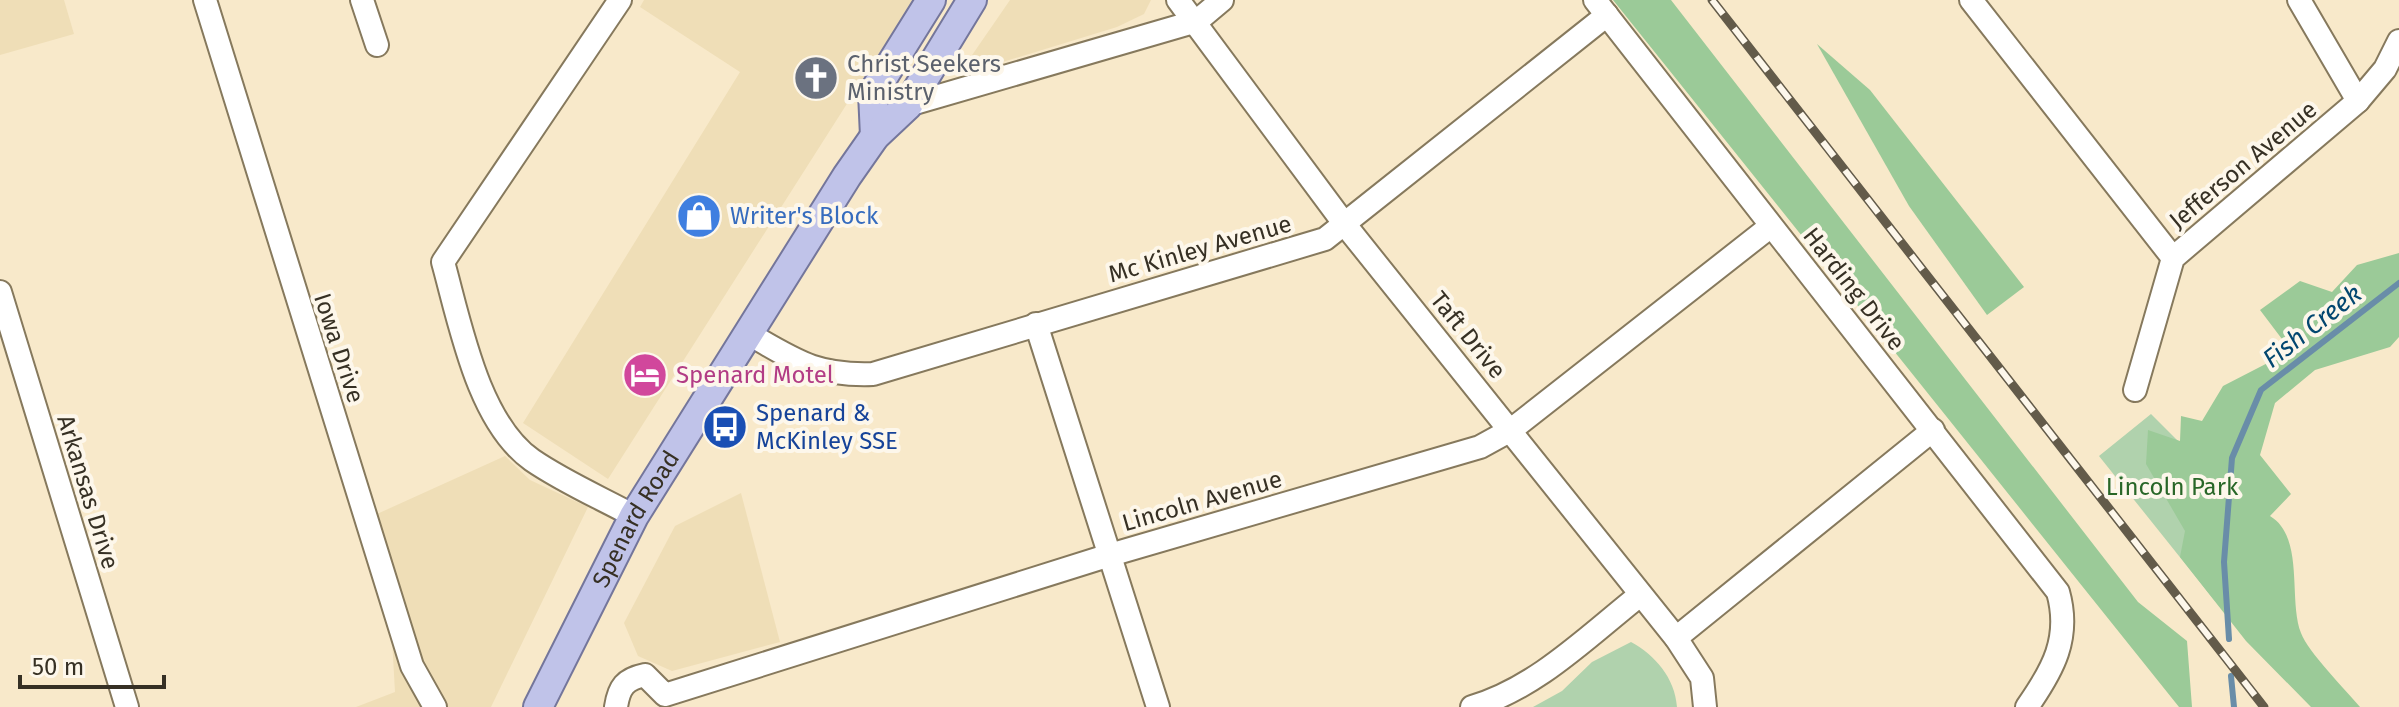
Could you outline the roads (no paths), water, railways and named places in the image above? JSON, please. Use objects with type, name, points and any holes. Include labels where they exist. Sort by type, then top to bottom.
[{"type":"main road","points":[[875,136],[873,93],[931,0]]},
{"type":"main road","name":"Spenard Road","points":[[538,707],[634,516],[875,136],[908,105],[972,0]]},
{"type":"street","name":"Iowa Drive","points":[[205,0],[412,666],[435,707]]},
{"type":"street","points":[[362,0],[377,45]]},
{"type":"street","points":[[620,0],[443,262],[490,409],[510,439],[532,459],[634,516]]},
{"type":"street","name":"Taft Drive","points":[[1178,0],[1197,21],[1346,226],[1676,638],[1702,678],[1705,707]]},
{"type":"street","points":[[908,105],[1197,21],[1222,0]]},
{"type":"street","points":[[1971,0],[2173,258]]},
{"type":"street","points":[[2299,0],[2358,101]]},
{"type":"street","name":"Mc Kinley Avenue","points":[[749,334],[815,370],[844,375],[873,374],[1325,239],[1346,226],[1601,8]]},
{"type":"street","name":"Harding Drive","points":[[1601,8],[2058,592],[2064,615],[2061,645],[2048,677],[2027,707]]},
{"type":"street","name":"Jefferson Avenue","points":[[2135,390],[2173,258],[2358,101],[2385,69],[2399,41]]},
{"type":"street","name":"Lincoln Avenue","points":[[616,707],[618,691],[629,678],[645,675],[665,695],[1110,555],[1480,447],[1511,430],[1771,226]]},
{"type":"street","name":"Arkansas Drive","points":[[0,292],[127,707]]},
{"type":"street","points":[[1036,324],[1158,707]]},
{"type":"street","points":[[1676,638],[1933,430]]},
{"type":"street","points":[[1472,707],[1506,695],[1535,678],[1640,595]]},
{"type":"waterway","name":"Fish Creek","points":[[2229,639],[2224,562],[2232,458],[2261,390],[2399,283]]},
{"type":"waterway","name":"Fish Creek","points":[[2231,676],[2234,707]]},
{"type":"railway","points":[[1712,0],[2264,707]]},
{"type":"place","name":"Christ Seekers Ministry","points":[[816,78]]},
{"type":"place","name":"Writer's Block","points":[[699,216]]},
{"type":"place","name":"Spenard Motel","points":[[645,375]]},
{"type":"place","name":"Spenard & McKinley SSE","points":[[725,427]]},
{"type":"park label","name":"Lincoln Park","points":[[2172,487]]}]
